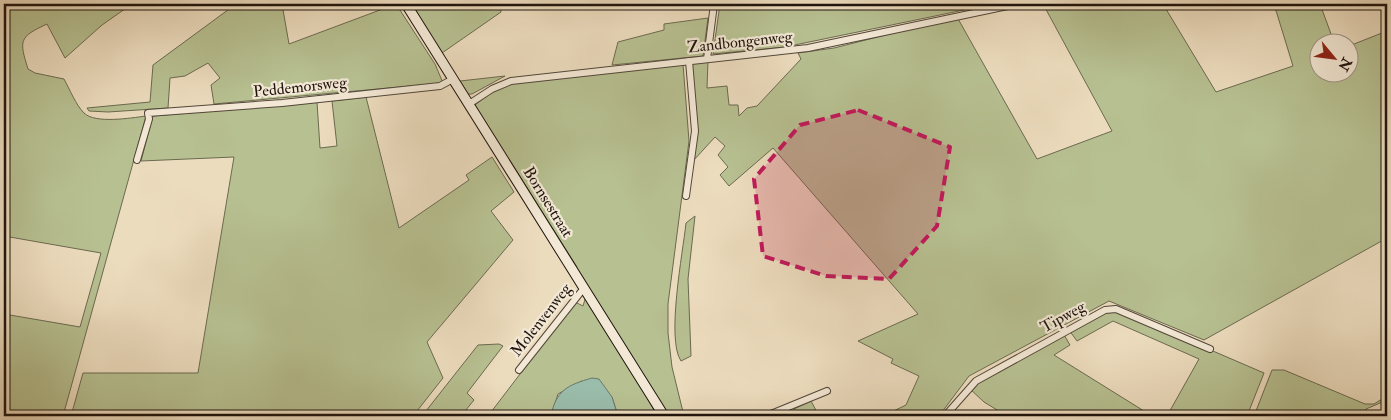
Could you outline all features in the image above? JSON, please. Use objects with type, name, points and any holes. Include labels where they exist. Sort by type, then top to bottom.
[{"type":"street","name":"Bornsestraat","points":[[406,4],[664,416]]},
{"type":"street","points":[[707,59],[714,4]]},
{"type":"street","name":"Zandbongenweg","points":[[469,104],[492,89],[510,81],[808,48],[1017,4]]},
{"type":"street","points":[[686,196],[695,131],[689,61]]},
{"type":"street","name":"Peddemorsweg","points":[[138,160],[149,119],[148,114],[282,103],[440,86],[453,79]]},
{"type":"street","name":"Molenvenweg","points":[[519,370],[584,288]]},
{"type":"street","name":"Tipweg","points":[[945,416],[976,381],[1105,310],[1116,309],[1210,349]]},
{"type":"street","points":[[766,416],[827,391]]},
{"type":"highlighted area","points":[[858,110],[950,147],[937,226],[889,279],[826,276],[763,256],[754,179],[800,125]]},
{"type":"shaded area","points":[[4,4],[132,4],[102,25],[65,58],[47,24],[26,36],[23,45],[28,69],[35,73],[64,79],[78,106],[89,116],[113,119],[146,116],[63,416],[4,416],[4,314],[80,327],[101,253],[4,236]]},
{"type":"shaded area","points":[[236,4],[282,4],[289,44],[396,4],[435,64],[443,83],[214,104],[211,85],[220,78],[208,63],[185,76],[170,78],[168,108],[108,112],[89,111],[87,108],[150,102],[153,65]]},
{"type":"shaded area","points":[[410,4],[500,4],[501,12],[442,53]]},
{"type":"shaded area","points":[[720,4],[993,4],[785,47],[713,54]]},
{"type":"shaded area","points":[[1043,4],[1163,4],[1216,92],[1293,66],[1274,4],[1320,4],[1330,32],[1308,32],[1308,82],[1358,82],[1358,42],[1387,31],[1387,238],[1204,340],[1109,301],[969,376],[939,416],[883,416],[906,405],[919,376],[891,363],[893,359],[858,341],[918,314],[773,148],[729,186],[720,175],[728,167],[718,155],[725,146],[715,137],[693,161],[691,63],[708,61],[707,88],[727,86],[729,105],[738,105],[739,116],[747,108],[757,106],[801,59],[798,53],[834,48],[957,17],[1037,159],[1112,131]]},
{"type":"shaded area","points":[[708,18],[703,56],[612,65],[618,42],[664,30],[664,24]]},
{"type":"shaded area","points":[[683,64],[689,141],[668,304],[668,333],[672,367],[684,416],[666,416],[574,269],[577,267],[475,105],[502,84]]},
{"type":"shaded area","points":[[505,76],[472,94],[468,94],[460,81]]},
{"type":"shaded area","points":[[366,97],[399,228],[469,180],[466,175],[492,157],[514,192],[491,211],[513,240],[427,342],[443,378],[413,416],[71,416],[83,373],[198,373],[234,157],[141,161],[153,116],[317,102],[320,148],[337,146],[332,101]]},
{"type":"shaded area","points":[[695,216],[688,279],[691,356],[681,361],[677,350],[675,315],[686,223]]},
{"type":"shaded area","points":[[586,296],[634,373],[657,416],[618,416],[612,397],[582,381],[558,394],[551,416],[488,416],[575,302],[583,306]]},
{"type":"shaded area","points":[[1120,311],[1264,373],[1247,416],[1167,416],[1199,359],[1113,321],[1077,341],[1069,330],[1105,312]]},
{"type":"shaded area","points":[[1063,333],[1070,345],[1054,355],[1152,416],[1007,416],[984,402],[969,388]]},
{"type":"shaded area","points":[[499,344],[503,346],[467,393],[474,400],[461,416],[422,416],[478,345]]},
{"type":"shaded area","points":[[1272,370],[1284,370],[1365,404],[1374,404],[1387,396],[1387,400],[1366,409],[1367,414],[1370,416],[1254,416]]},
{"type":"shaded area","points":[[592,378],[599,379],[612,397],[618,416],[551,416],[556,400],[564,390],[576,383]]},
{"type":"shaded area","points":[[811,401],[819,416],[797,416],[794,409]]}]
